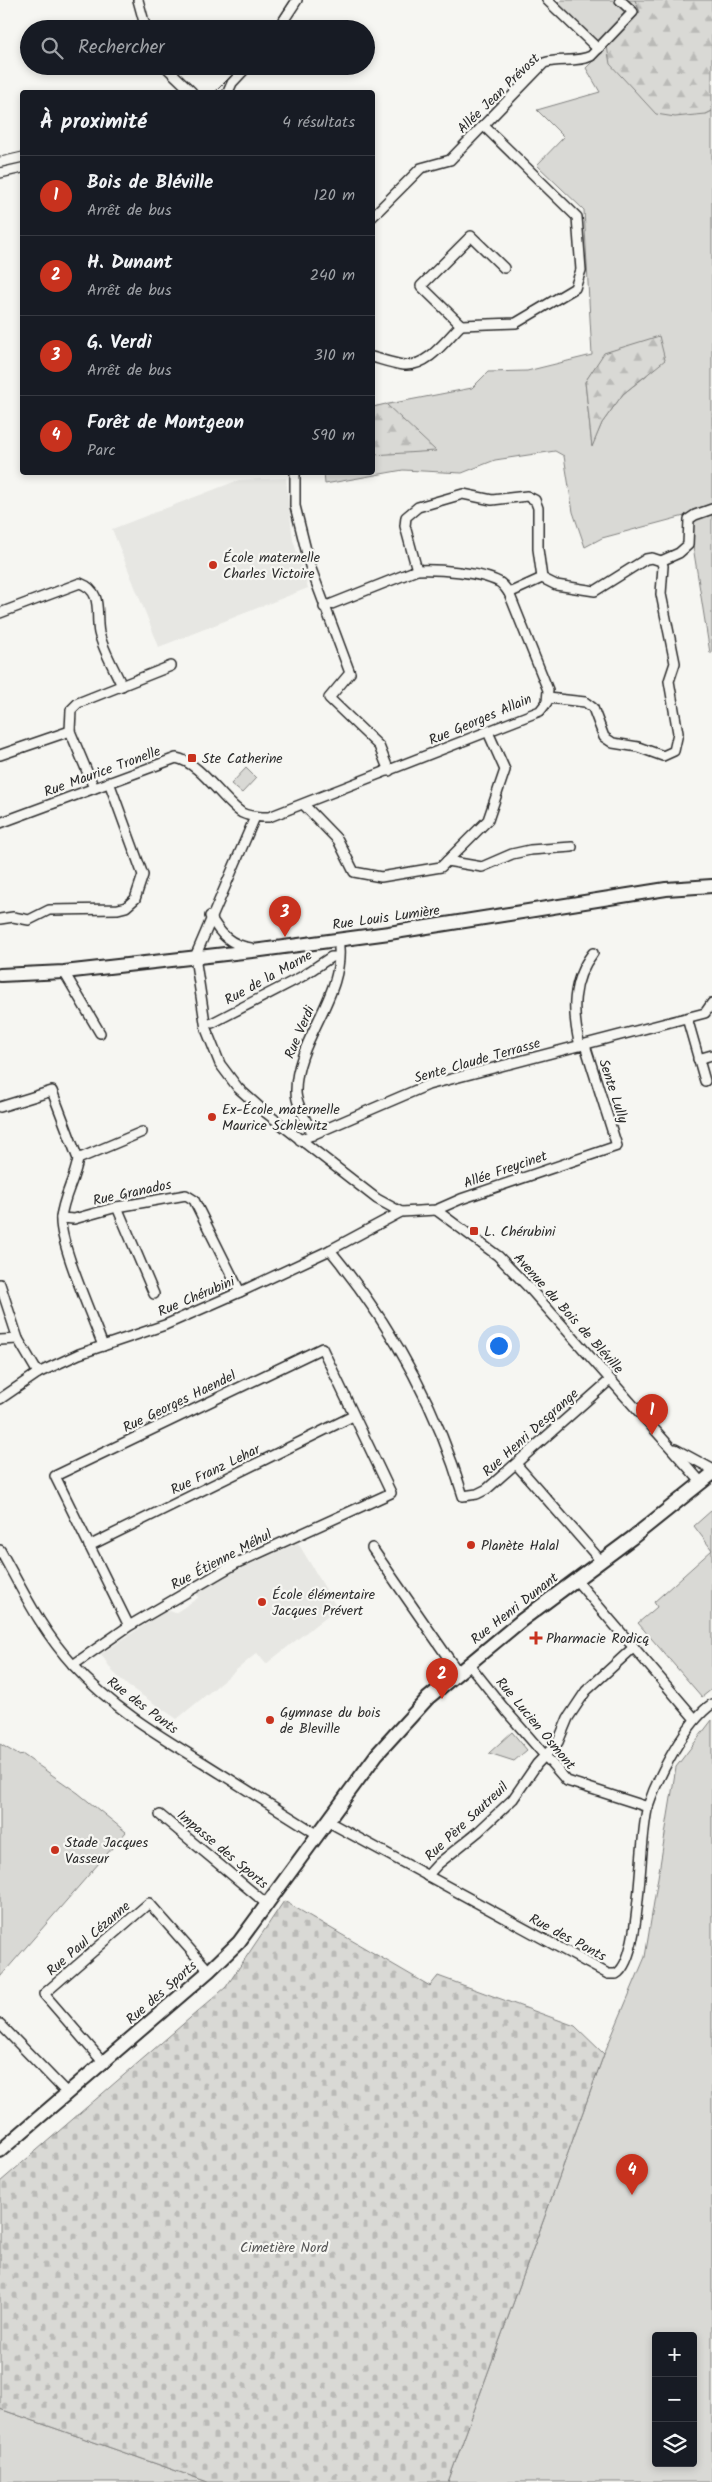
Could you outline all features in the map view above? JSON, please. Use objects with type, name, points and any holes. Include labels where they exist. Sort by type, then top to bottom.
[{"type":"street","points":[[138,0],[144,20]]},
{"type":"street","points":[[284,20],[297,0]]},
{"type":"street","points":[[547,0],[598,49]]},
{"type":"street","name":"Allée Jean Prévost","points":[[375,214],[421,168],[450,160],[544,63],[553,60],[584,60],[598,49],[633,12],[620,0]]},
{"type":"street","points":[[174,75],[190,90]]},
{"type":"street","points":[[229,90],[232,83],[240,75]]},
{"type":"street","points":[[375,359],[404,365],[416,364],[428,358],[461,325],[516,323],[575,288],[581,270],[577,217],[484,126]]},
{"type":"street","points":[[0,173],[20,168]]},
{"type":"street","points":[[461,325],[421,286],[471,236],[504,268]]},
{"type":"street","points":[[295,475],[295,506],[310,566],[350,673],[329,698],[379,746],[389,771]]},
{"type":"street","points":[[416,570],[405,526],[406,518],[418,507],[463,494],[492,500],[527,496],[535,500],[538,508],[538,548],[542,578]]},
{"type":"street","points":[[661,561],[679,553],[688,545],[689,519],[695,515],[712,510]]},
{"type":"street","points":[[324,607],[416,570],[430,569],[489,577],[501,583],[510,593],[542,578],[556,584],[596,591],[646,559],[652,558],[661,561],[664,566],[661,594],[675,663],[669,681],[678,733],[674,751],[662,756],[638,747],[613,743],[604,737],[593,708],[585,702],[548,698]]},
{"type":"street","points":[[2,610],[80,583],[88,586],[93,590],[99,605],[99,632],[122,686]]},
{"type":"street","name":"Rue Georges Allain","points":[[254,817],[269,817],[540,711],[547,702],[548,690],[510,593]]},
{"type":"street","points":[[94,788],[70,731],[71,710],[78,703],[171,666]]},
{"type":"street","points":[[0,756],[70,731]]},
{"type":"street","points":[[304,804],[338,840],[354,872],[381,878],[441,867],[488,820],[494,808],[505,770],[488,732]]},
{"type":"street","name":"Rue Maurice Tronelle","points":[[0,823],[160,763],[180,759],[190,765],[243,813],[254,817]]},
{"type":"street","points":[[0,919],[13,917],[29,920],[49,910],[118,909],[126,907],[135,899],[143,875],[110,782]]},
{"type":"street","points":[[254,817],[210,916],[195,957],[206,1029],[220,1064],[238,1088],[300,1140],[377,1199],[401,1212]]},
{"type":"street","points":[[447,861],[482,867],[512,854],[530,850],[572,847]]},
{"type":"street","name":"Rue Louis Lumière","points":[[0,975],[64,972],[261,950],[389,933],[666,889],[712,886]]},
{"type":"street","points":[[210,916],[222,935],[232,942],[242,947],[261,950]]},
{"type":"street","name":"Rue Verdi","points":[[313,1135],[296,1094],[298,1068],[324,1009],[338,957],[338,939]]},
{"type":"street","points":[[582,1045],[575,1026],[574,1004],[577,982],[583,966],[592,953]]},
{"type":"street","name":"Rue de la Marne","points":[[212,1023],[301,978],[331,957],[338,957]]},
{"type":"street","points":[[64,972],[100,1033]]},
{"type":"street","name":"Sente Claude Terrasse","points":[[300,1140],[428,1085],[705,1013],[712,1003]]},
{"type":"street","points":[[687,1018],[705,1081]]},
{"type":"street","name":"Sente Lully","points":[[582,1045],[617,1146]]},
{"type":"street","points":[[698,1058],[712,1055]]},
{"type":"street","points":[[0,1107],[52,1091],[78,1159],[61,1218],[61,1231],[103,1346]]},
{"type":"street","points":[[78,1159],[142,1132]]},
{"type":"street","name":"Allée Freycinet","points":[[401,1212],[436,1210],[461,1199],[617,1146]]},
{"type":"street","name":"Rue Granados","points":[[61,1218],[74,1219],[117,1207],[186,1195],[194,1200],[240,1292]]},
{"type":"street","points":[[117,1207],[154,1294]]},
{"type":"street","name":"Avenue du Bois de Bléville","points":[[436,1210],[498,1256],[531,1290],[701,1482]]},
{"type":"street","name":"Rue Chérubini","points":[[0,1399],[38,1373],[103,1346],[165,1324],[240,1292],[330,1250],[401,1212]]},
{"type":"street","name":"Rue Henri Desgrange","points":[[330,1250],[360,1286],[406,1357],[439,1427],[464,1496],[477,1494],[487,1489],[610,1380]]},
{"type":"street","points":[[0,1284],[18,1339],[38,1373]]},
{"type":"street","points":[[0,1340],[18,1339]]},
{"type":"street","name":"Rue Georges Haendel","points":[[129,1626],[55,1476],[322,1348],[391,1493]]},
{"type":"street","name":"Rue Franz Lehar","points":[[89,1546],[353,1416]]},
{"type":"street","name":"Avenue du Bois de Bléville","points":[[670,1447],[712,1469]]},
{"type":"street","points":[[516,1464],[601,1561]]},
{"type":"street","name":"Rue Henri Dunant","points":[[317,1834],[395,1733],[428,1698],[468,1663],[712,1474]]},
{"type":"street","name":"Rue Étienne Méhul","points":[[73,1665],[129,1626],[235,1564],[391,1493]]},
{"type":"street","points":[[372,1548],[458,1672]]},
{"type":"street","name":"Rue des Ponts","points":[[0,1550],[28,1604],[73,1665],[121,1708],[175,1745],[317,1834]]},
{"type":"street","points":[[576,1580],[696,1719]]},
{"type":"street","name":"Rue Père Sautreuil","points":[[427,1876],[438,1864],[479,1831],[513,1799],[545,1756],[558,1742],[568,1718],[586,1691],[634,1647]]},
{"type":"street","name":"Rue Lucien Osmont","points":[[468,1663],[567,1781],[648,1807]]},
{"type":"street","name":"Rue des Ponts","points":[[327,1821],[608,1974],[616,1974],[625,1965],[634,1924],[648,1807],[662,1771],[696,1719],[712,1704]]},
{"type":"street","name":"Impasse des Sports","points":[[160,1814],[268,1905]]},
{"type":"street","name":"Rue des Sports","points":[[0,2151],[209,1971],[239,1942],[268,1905],[317,1834]]},
{"type":"street","name":"Rue Paul Cézanne","points":[[103,2062],[44,1994],[149,1903],[209,1971]]},
{"type":"street","points":[[0,2024],[68,2093]]},
{"type":"shaded area","name":"École maternelle Charles Victoire","points":[[286,478],[293,540],[308,588],[159,647],[112,529],[239,480]]},
{"type":"shaded area","points":[[298,1543],[337,1608],[266,1664],[257,1653],[177,1719],[128,1686],[113,1672],[101,1654],[164,1612],[170,1611],[175,1613],[198,1598],[197,1592],[233,1572]]},
{"type":"green space","points":[[561,0],[635,0],[640,12],[607,46],[706,114],[712,111],[712,653],[710,653],[688,515],[602,538],[585,547],[573,512],[564,456],[555,451],[495,460],[462,473],[403,470],[325,484],[324,475],[375,475],[375,407],[472,388],[488,372],[527,371],[592,355],[584,210],[537,165],[564,137],[537,110],[600,92],[586,68],[604,50],[558,3]],"holes":[[[659,337],[647,375],[623,394],[602,423],[592,446],[585,382],[605,353]]]},
{"type":"green space","points":[[635,0],[712,0],[712,111],[706,114],[675,117],[656,114],[610,64],[607,46],[640,12]]},
{"type":"green space","points":[[659,336],[665,360],[623,394],[602,423],[592,447],[585,382],[604,353]]},
{"type":"green space","points":[[386,404],[436,451],[375,455],[375,407]]},
{"type":"green space","points":[[246,768],[256,778],[242,793],[231,784]]},
{"type":"green space","points":[[712,1510],[712,1550],[694,1526]]},
{"type":"green space","points":[[712,1550],[712,1689],[702,1697],[638,1623],[657,1607],[654,1602]]},
{"type":"green space","points":[[712,1720],[712,2482],[448,2482],[604,2054],[645,1957],[676,1767]]},
{"type":"green space","points":[[512,1732],[527,1750],[514,1761],[489,1753]]},
{"type":"green space","name":"Stade Jacques Vasseur","points":[[0,1744],[20,1756],[22,1754],[78,1793],[126,1832],[0,1977]]},
{"type":"green space","name":"Cimetière Nord","points":[[284,1901],[430,1986],[438,1976],[575,2026],[604,2054],[448,2482],[208,2482],[0,2409],[0,2182],[226,1987]]},
{"type":"green space","points":[[0,2409],[208,2482],[0,2482]]},
{"type":"tram line","points":[[278,20],[291,0]]},
{"type":"tram line","points":[[217,90],[232,75]]},
{"type":"tram line","points":[[0,157],[20,152]]},
{"type":"place","name":"École maternelle Charles Victoire","points":[[213,565]]},
{"type":"place","name":"Ste Catherine","points":[[192,758]]},
{"type":"place","name":"G. Verdi","points":[[285,937]]},
{"type":"place","name":"Ex-École maternelle Maurice Schlewitz","points":[[212,1117]]},
{"type":"place","name":"L. Chérubini","points":[[474,1231]]},
{"type":"place","name":"Bois de Bléville","points":[[652,1435]]},
{"type":"place","name":"Planète Halal","points":[[471,1545]]},
{"type":"place","name":"École élémentaire Jacques Prévert","points":[[262,1602]]},
{"type":"place","name":"Pharmacie Rodicq","points":[[536,1638]]},
{"type":"place","name":"H. Dunant","points":[[442,1699]]},
{"type":"place","name":"Gymnase du bois de Bleville","points":[[270,1720]]},
{"type":"place","name":"Stade Jacques Vasseur","points":[[55,1850]]},
{"type":"place","name":"Forêt de Montgeon","points":[[632,2195]]}]
